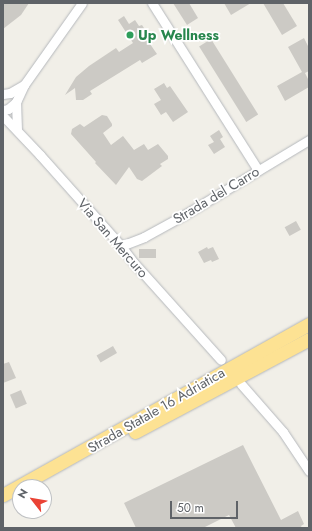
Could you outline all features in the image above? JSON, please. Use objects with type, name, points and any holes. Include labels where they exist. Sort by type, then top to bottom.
[{"type":"highway","name":"Strada Statale 16 Adriatica","points":[[3,495],[309,324]]},
{"type":"highway","name":"Strada Statale 16 Adriatica","points":[[50,479],[309,339]]},
{"type":"highway","points":[[3,505],[12,500]]},
{"type":"street","points":[[3,110],[8,109],[16,102],[24,85],[82,3]]},
{"type":"street","points":[[152,3],[258,170]]},
{"type":"street","points":[[3,102],[6,93],[24,85]]},
{"type":"street","points":[[16,102],[17,130]]},
{"type":"street","name":"Via San Mercuro","points":[[3,116],[121,246],[134,263],[221,360]]},
{"type":"street","name":"Strada del Carro","points":[[121,246],[144,237],[184,216],[309,140]]},
{"type":"street","points":[[241,384],[283,432],[309,471]]},
{"type":"building","points":[[3,3],[29,3],[21,15],[3,29]]},
{"type":"building","points":[[173,3],[189,3],[198,18],[187,25]]},
{"type":"building","points":[[224,3],[251,3],[231,15]]},
{"type":"building","points":[[263,3],[283,3],[297,26],[282,35]]},
{"type":"building","points":[[124,16],[129,24],[135,20],[139,26],[142,25],[153,42],[150,44],[157,54],[142,63],[140,60],[90,91],[92,94],[83,100],[76,100],[75,88],[65,95],[76,77],[89,66],[116,48],[119,52],[133,43],[118,20]]},
{"type":"building","points":[[304,38],[309,48],[309,71],[305,73],[309,81],[309,87],[285,101],[277,86],[302,72],[288,47]]},
{"type":"building","points":[[211,39],[258,114],[246,122],[199,46]]},
{"type":"building","points":[[164,83],[167,88],[170,86],[188,112],[173,122],[166,112],[161,115],[154,104],[161,100],[154,89]]},
{"type":"building","points":[[102,115],[107,116],[112,124],[112,126],[103,133],[111,145],[123,136],[134,150],[144,144],[148,150],[158,144],[168,156],[168,159],[160,164],[162,166],[142,181],[137,179],[129,167],[116,185],[71,134],[72,129],[80,124],[84,127]]},
{"type":"building","points":[[219,130],[223,137],[220,139],[225,147],[214,154],[208,145],[214,142],[210,136]]},
{"type":"building","points":[[296,221],[301,230],[289,236],[285,227]]},
{"type":"building","points":[[207,247],[208,249],[213,247],[219,259],[204,263],[198,252]]},
{"type":"building","points":[[139,249],[156,249],[156,258],[139,258]]},
{"type":"building","points":[[113,346],[117,353],[101,362],[97,356]]},
{"type":"building","points":[[9,362],[16,378],[3,383],[3,364]]},
{"type":"building","points":[[21,390],[27,404],[16,408],[10,395]]},
{"type":"building","points":[[243,445],[281,520],[298,511],[304,524],[301,526],[302,528],[236,528],[229,515],[203,528],[136,528],[124,503]]},
{"type":"place","name":"Up Wellness","points":[[130,35]]}]
